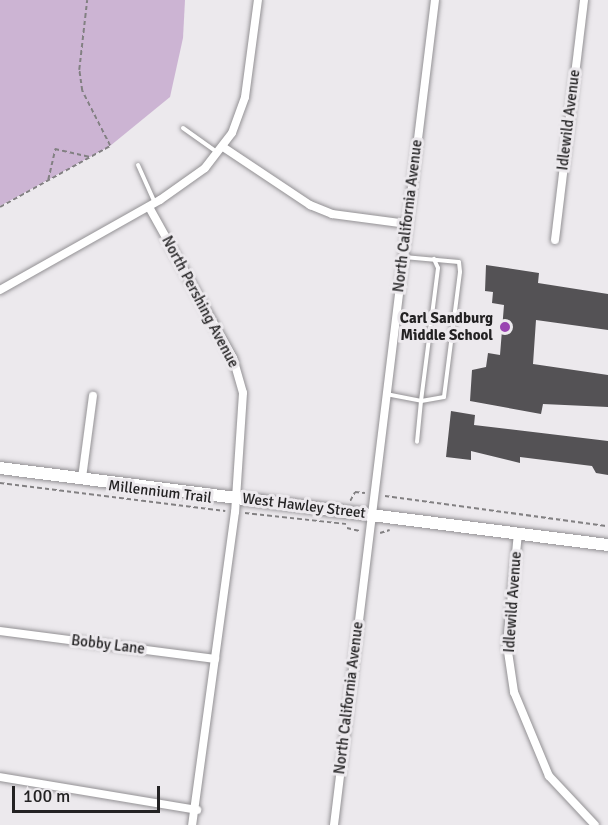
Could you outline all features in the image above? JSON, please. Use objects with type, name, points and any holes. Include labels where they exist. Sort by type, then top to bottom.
[{"type":"street","points":[[0,290],[187,184],[220,150],[245,97],[258,0]]},
{"type":"street","name":"North California Avenue","points":[[334,825],[435,0]]},
{"type":"street","name":"Idlewild Avenue","points":[[555,240],[584,0]]},
{"type":"street","points":[[220,150],[310,205],[332,214],[407,225]]},
{"type":"street","name":"North Pershing Avenue","points":[[152,205],[233,358],[243,393],[234,497],[235,512],[197,810],[192,825]]},
{"type":"street","points":[[82,478],[93,396]]},
{"type":"street","name":"West Hawley Street","points":[[0,468],[608,545]]},
{"type":"street","name":"Idlewild Avenue","points":[[518,533],[507,645],[514,692],[549,776],[595,825]]},
{"type":"street","name":"Bobby Lane","points":[[0,632],[215,659]]},
{"type":"street","points":[[0,777],[197,810]]},
{"type":"lane","points":[[183,128],[220,150]]},
{"type":"lane","points":[[138,165],[152,205]]},
{"type":"lane","points":[[386,394],[421,400],[444,397],[460,272],[459,262],[403,256]]},
{"type":"lane","points":[[417,442],[438,268],[434,259]]},
{"type":"path","points":[[0,207],[110,146],[82,91],[79,70],[87,0]]},
{"type":"path","points":[[48,181],[54,149],[91,157]]},
{"type":"path","name":"Millennium Trail","points":[[0,483],[235,512],[355,530]]},
{"type":"path","points":[[351,496],[360,492]]},
{"type":"path","points":[[389,496],[608,526]]},
{"type":"path","points":[[394,498],[394,503]]},
{"type":"path","points":[[346,528],[347,522]]},
{"type":"path","points":[[385,534],[390,530]]},
{"type":"shaded area","points":[[0,0],[185,0],[183,38],[170,97],[110,146],[0,206]]},
{"type":"building","points":[[486,265],[539,273],[538,283],[608,294],[608,330],[536,320],[533,364],[608,375],[608,407],[543,404],[541,414],[470,401],[472,370],[486,367],[488,353],[500,355],[504,305],[492,303],[493,292],[485,291]]},
{"type":"building","points":[[451,411],[475,415],[474,425],[608,441],[608,475],[596,473],[592,466],[520,457],[520,463],[471,451],[471,460],[446,457]]},
{"type":"place","name":"Carl Sandburg Middle School","points":[[505,327]]}]
